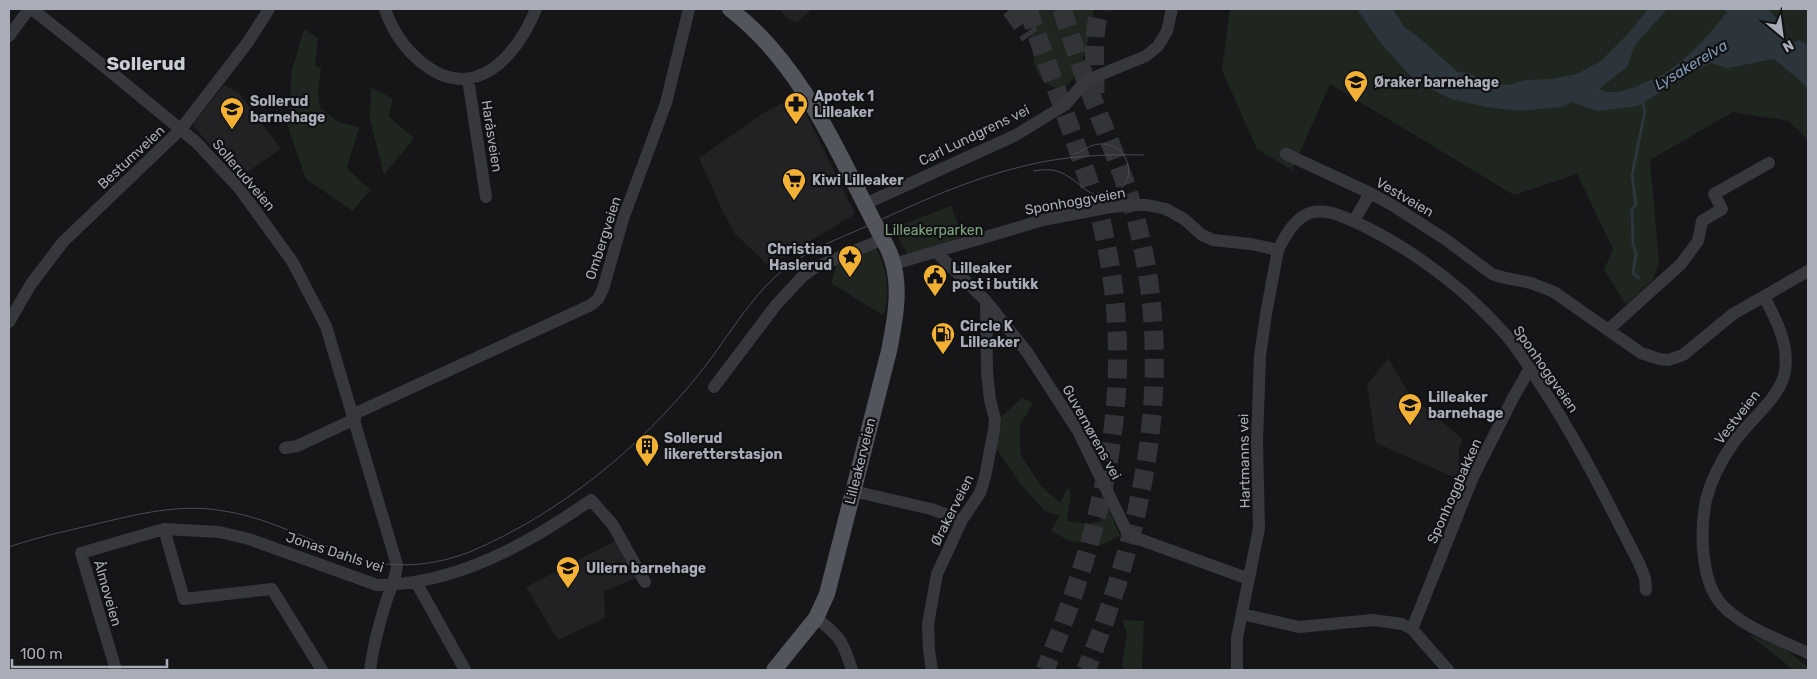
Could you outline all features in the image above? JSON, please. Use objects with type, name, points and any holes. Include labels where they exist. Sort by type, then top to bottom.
[{"type":"main road","name":"Lilleakerveien","points":[[734,11],[772,50],[808,97],[883,239],[894,264],[897,280],[893,331],[827,594],[816,618],[774,670]]},
{"type":"street","points":[[9,36],[30,9]]},
{"type":"street","name":"Sollerudveien","points":[[30,9],[181,129],[196,142],[239,188],[292,261],[326,326],[397,565],[396,577],[372,652],[370,670]]},
{"type":"street","name":"Bestumveien","points":[[9,322],[31,284],[63,242],[181,129],[248,42],[269,9]]},
{"type":"street","points":[[385,9],[404,46],[442,76],[460,80],[488,72],[511,52],[527,28],[536,9]]},
{"type":"street","name":"Carl Lundgrens vei","points":[[865,204],[1016,135],[1065,105],[1082,85],[1090,79],[1102,72],[1134,62],[1146,56],[1158,46],[1167,31],[1172,9]]},
{"type":"street","name":"Ombergveien","points":[[354,417],[591,305],[598,298],[603,289],[623,219],[666,103],[690,10]]},
{"type":"street","name":"Haråsveien","points":[[468,79],[486,197]]},
{"type":"street","name":"Vestveien","points":[[1286,154],[1370,193],[1422,224],[1492,274],[1541,286],[1567,300],[1641,353],[1650,357],[1668,360],[1683,355],[1734,314],[1808,271]]},
{"type":"street","points":[[1608,330],[1681,264],[1698,241],[1702,221],[1722,209],[1714,194],[1769,163]]},
{"type":"street","points":[[1354,221],[1370,193]]},
{"type":"street","name":"Sponhoggveien","points":[[894,264],[1043,220],[1105,208],[1157,206],[1173,212],[1202,235],[1213,240],[1250,244],[1278,250],[1293,224],[1306,214],[1321,210],[1329,211],[1354,221],[1408,250],[1445,276],[1506,335],[1556,407],[1590,468],[1640,563],[1645,578],[1646,590]]},
{"type":"street","points":[[714,387],[776,305],[802,277],[814,268],[883,239]]},
{"type":"street","name":"Hartmanns vei","points":[[1237,670],[1237,638],[1258,541],[1260,516],[1257,441],[1260,356],[1278,250]]},
{"type":"street","name":"Guvernørens vei","points":[[936,252],[986,301],[1027,352],[1064,406],[1127,532],[1136,538],[1249,579]]},
{"type":"street","name":"Vestveien","points":[[1764,297],[1776,320],[1782,339],[1785,364],[1784,377],[1776,391],[1734,442],[1711,484],[1706,500],[1703,555],[1711,584],[1722,605],[1758,631],[1808,653]]},
{"type":"street","name":"Ørakerveien","points":[[932,670],[928,636],[930,608],[937,574],[962,520],[980,493],[994,430],[995,419],[990,400],[988,372],[986,301]]},
{"type":"street","name":"Sponhoggbakken","points":[[1412,629],[1474,477],[1530,368]]},
{"type":"street","points":[[285,448],[297,446],[354,417]]},
{"type":"street","points":[[853,491],[931,509],[962,520]]},
{"type":"street","name":"Jonas Dahls vei","points":[[81,553],[164,529],[219,532],[249,539],[377,585],[393,585],[416,582],[465,569],[522,543],[591,500],[613,525],[645,582]]},
{"type":"street","points":[[164,529],[184,599],[272,589],[322,670]]},
{"type":"street","name":"Ålmoveien","points":[[81,553],[116,670]]},
{"type":"street","points":[[416,582],[464,670]]},
{"type":"street","points":[[1242,614],[1299,628],[1373,620],[1402,624],[1412,629],[1448,670]]},
{"type":"street","points":[[816,618],[838,636],[846,651],[852,670]]},
{"type":"shaded area","points":[[779,9],[812,9],[796,22],[788,19]]},
{"type":"shaded area","name":"Sollerud barnehage","points":[[224,85],[238,92],[281,149],[243,175],[238,169],[234,172],[194,127],[194,123]]},
{"type":"shaded area","points":[[797,95],[855,214],[769,266],[735,234],[721,208],[699,158],[762,114]]},
{"type":"shaded area","name":"Lilleaker barnehage","points":[[1388,358],[1410,395],[1463,439],[1459,448],[1459,463],[1467,477],[1465,482],[1376,443],[1367,385]]},
{"type":"shaded area","name":"Ullern barnehage","points":[[617,540],[638,577],[604,591],[605,618],[558,640],[526,587]]},
{"type":"green space","points":[[1017,9],[1094,9],[1087,44],[1078,71],[1071,81],[1063,87],[1050,86],[1038,73],[1034,64],[1032,44],[1028,30],[1025,21]]},
{"type":"green space","points":[[1230,9],[1808,9],[1808,140],[1789,121],[1733,112],[1650,160],[1659,263],[1653,280],[1626,305],[1604,270],[1613,249],[1577,174],[1514,195],[1330,84],[1292,170],[1257,149],[1222,70]]},
{"type":"green space","points":[[304,29],[318,38],[315,66],[321,68],[318,91],[320,108],[340,123],[359,127],[347,168],[370,190],[353,211],[306,179],[288,127],[292,70]]},
{"type":"green space","points":[[371,87],[393,99],[389,117],[414,138],[384,175],[370,120]]},
{"type":"green space","name":"Lilleakerparken","points":[[951,206],[963,237],[909,257],[893,228]]},
{"type":"green space","points":[[876,247],[887,280],[884,316],[831,283],[837,263]]},
{"type":"green space","points":[[1022,398],[1033,403],[1020,425],[1020,453],[1040,485],[1060,503],[1068,487],[1071,493],[1067,521],[1088,524],[1101,521],[1102,493],[1120,536],[1101,545],[1070,541],[1051,531],[1059,516],[1045,511],[1022,486],[996,448],[1002,416]]},
{"type":"green space","points":[[1122,620],[1144,621],[1142,670],[1123,670],[1122,664],[1127,633]]},
{"type":"green space","points":[[1748,634],[1785,649],[1808,667],[1808,670],[1794,670]]},
{"type":"water","name":"Lysakerelva","points":[[1357,9],[1393,9],[1404,27],[1458,72],[1469,73],[1490,84],[1509,85],[1525,80],[1552,79],[1577,74],[1602,60],[1628,34],[1648,9],[1667,9],[1634,46],[1628,66],[1599,89],[1616,92],[1633,88],[1673,68],[1698,46],[1713,29],[1727,12],[1722,9],[1768,9],[1777,19],[1790,44],[1799,40],[1808,46],[1808,90],[1803,83],[1774,59],[1727,68],[1711,63],[1689,74],[1638,106],[1597,111],[1572,102],[1562,107],[1519,111],[1487,107],[1451,99],[1415,81],[1379,41]]},
{"type":"waterway","points":[[1639,278],[1633,273],[1636,254],[1633,244],[1632,210],[1636,204],[1632,175],[1645,111],[1642,100]]},
{"type":"tunnel","points":[[1011,9],[1030,36]]},
{"type":"tunnel","points":[[1028,9],[1100,218],[1114,295],[1118,351],[1116,405],[1109,459],[1098,512],[1083,565],[1045,670]]},
{"type":"tunnel","points":[[1062,9],[1086,81],[1119,165],[1134,211],[1149,284],[1154,340],[1153,396],[1148,452],[1138,508],[1124,563],[1086,670]]},
{"type":"tunnel","points":[[1095,93],[1095,39],[1100,9]]},
{"type":"tram line","points":[[1034,171],[1050,170],[1061,172],[1089,192],[1102,196],[1118,191],[1128,178],[1129,170],[1124,156],[1112,146],[1099,144],[1075,154]]},
{"type":"tram line","points":[[9,547],[41,537],[128,517],[192,508],[249,516],[286,529],[348,556],[372,562],[401,565],[430,563],[458,556],[505,536],[536,518],[567,498],[624,453],[651,428],[699,374],[764,288],[775,277],[806,254],[924,200],[1007,170],[1071,158],[1100,155],[1144,155]]},
{"type":"place","name":"Øraker barnehage","points":[[1356,103]]},
{"type":"place","name":"Apotek 1 Lilleaker","points":[[796,125]]},
{"type":"place","name":"Sollerud barnehage","points":[[232,130]]},
{"type":"place","name":"Kiwi Lilleaker","points":[[794,201]]},
{"type":"place","name":"Christian Haslerud","points":[[850,278]]},
{"type":"place","name":"Lilleaker post i butikk","points":[[935,297]]},
{"type":"place","name":"Circle K Lilleaker","points":[[943,355]]},
{"type":"place","name":"Lilleaker barnehage","points":[[1410,426]]},
{"type":"place","name":"Sollerud likeretterstasjon","points":[[647,467]]},
{"type":"place","name":"Ullern barnehage","points":[[568,589]]},
{"type":"district","name":"Sollerud","points":[[146,63]]}]
